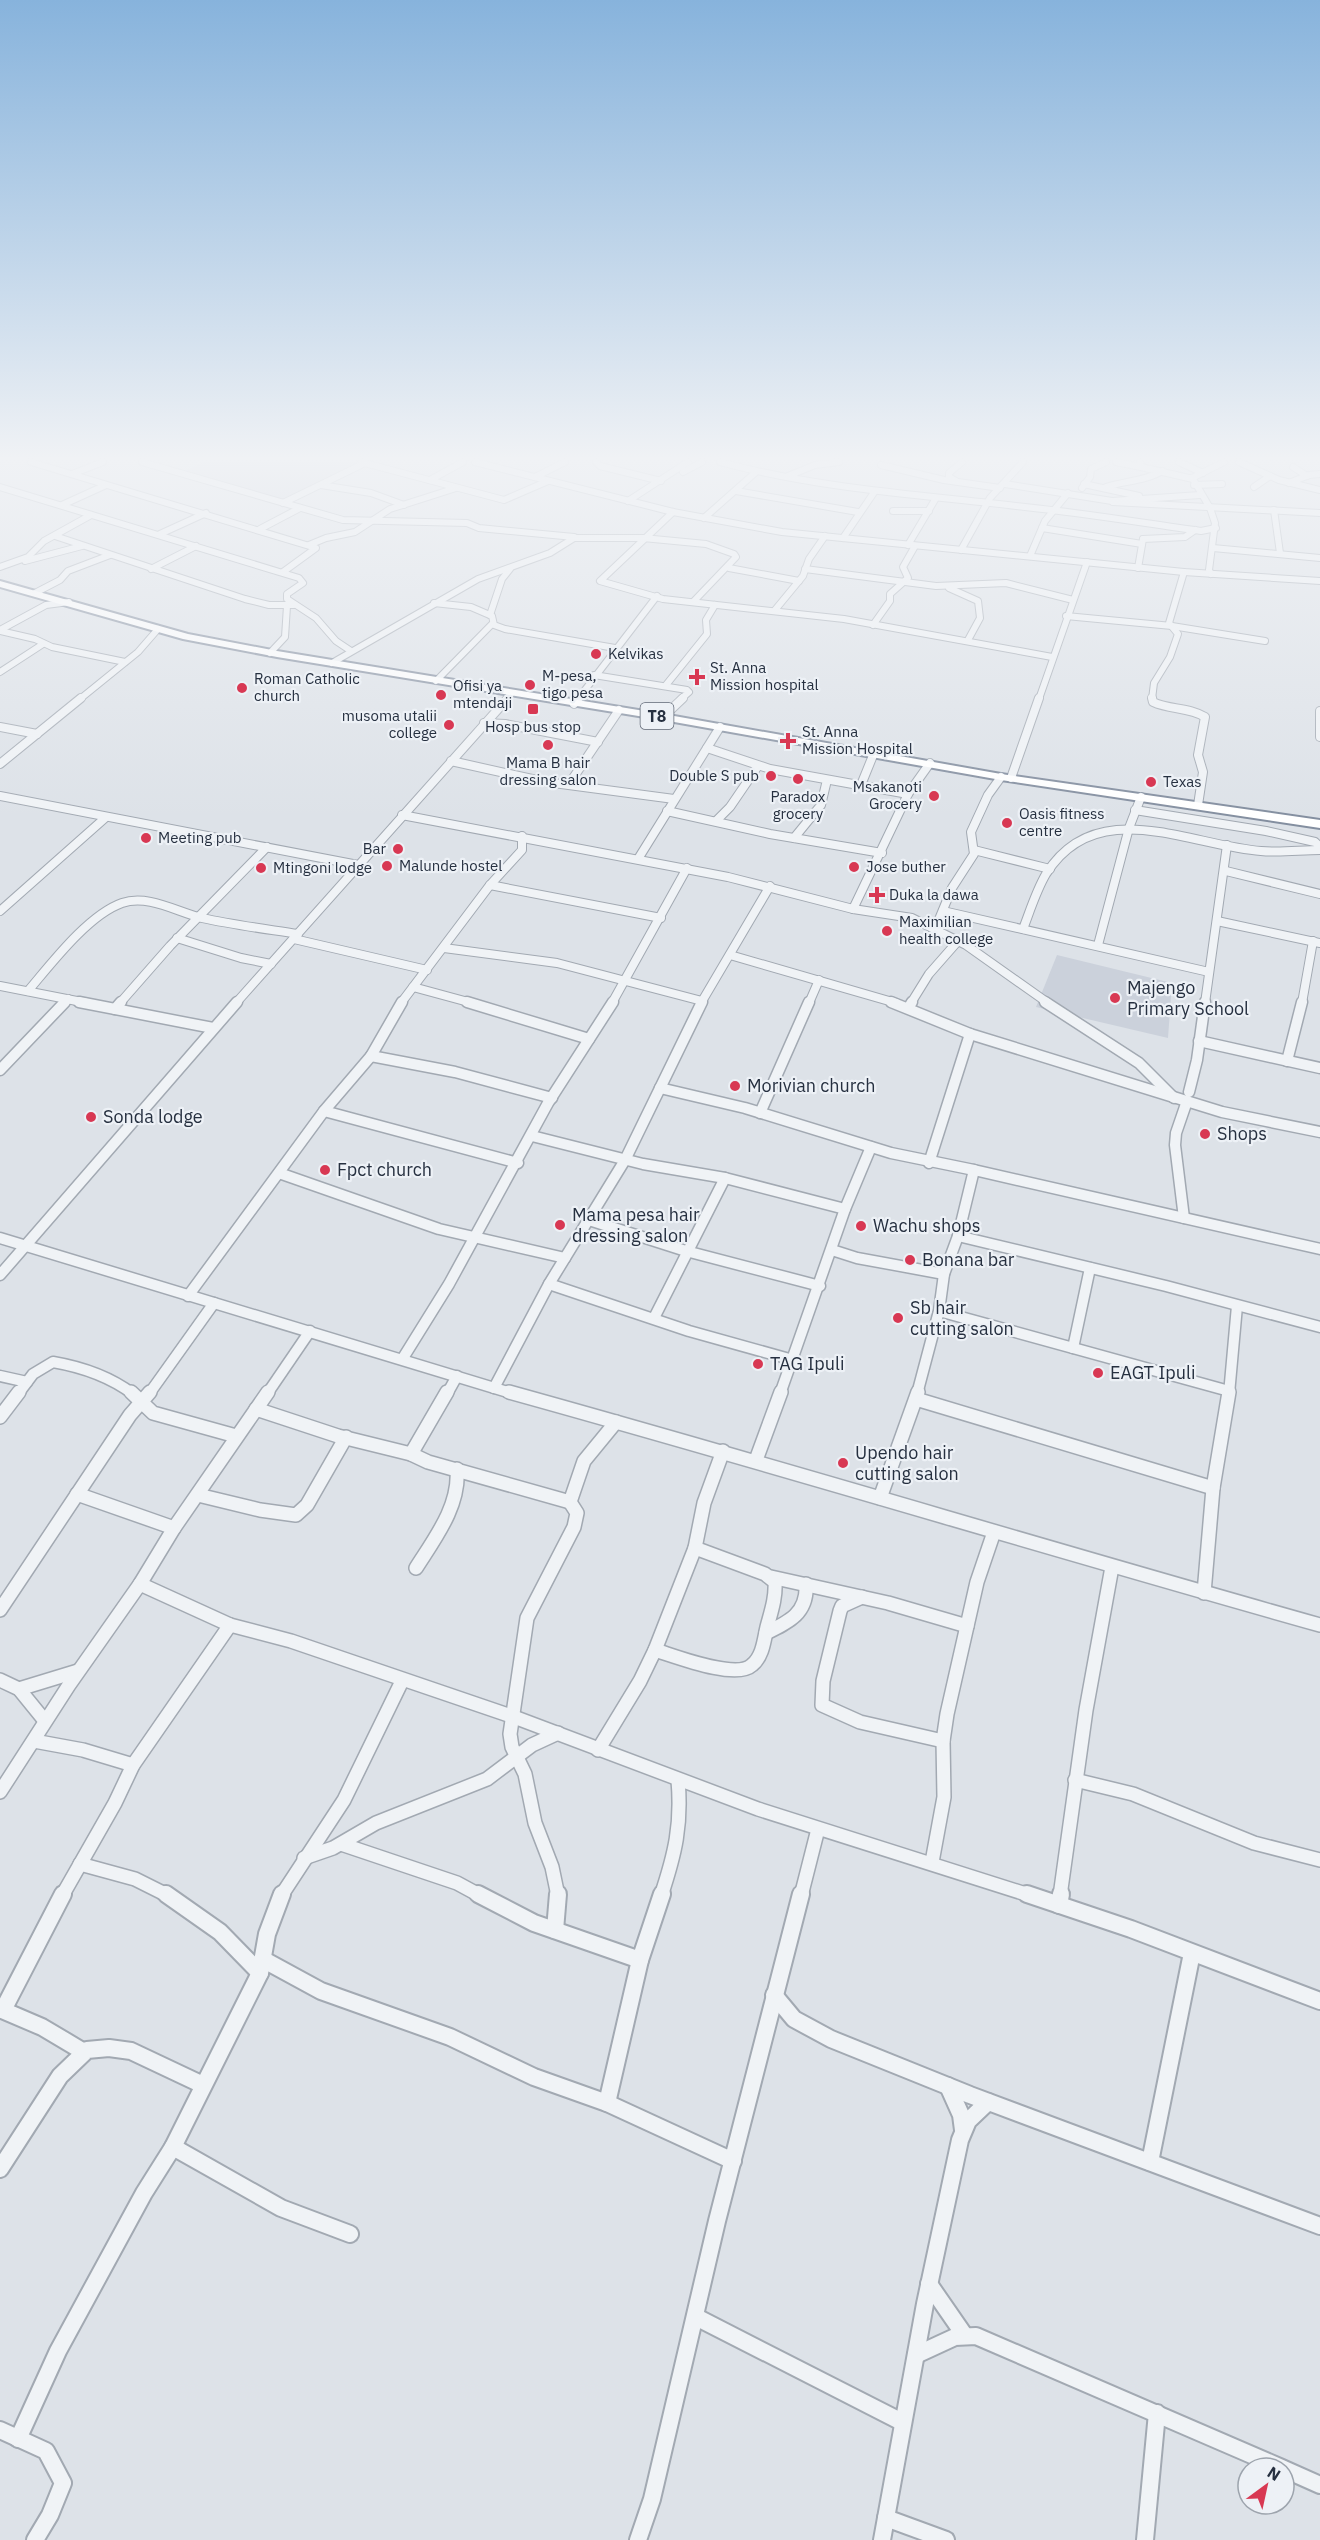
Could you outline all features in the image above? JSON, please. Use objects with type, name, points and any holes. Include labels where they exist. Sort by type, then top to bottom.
[{"type":"highway","name":"T8","points":[[0,584],[35,592],[158,629],[270,653],[663,717],[1006,777],[1320,824]]},
{"type":"street","points":[[35,592],[59,581]]},
{"type":"street","points":[[187,581],[245,599],[290,605],[316,618],[334,639],[351,651]]},
{"type":"street","points":[[270,653],[282,643],[288,632],[290,605],[285,595],[301,581]]},
{"type":"street","points":[[332,663],[457,590],[480,581]]},
{"type":"street","points":[[490,615],[497,603],[501,581]]},
{"type":"street","points":[[604,581],[657,596],[715,605],[775,610],[873,625],[968,640],[1052,657]]},
{"type":"street","points":[[694,601],[712,581]]},
{"type":"street","points":[[775,610],[799,581]]},
{"type":"street","points":[[894,581],[941,586],[1002,582],[1073,600]]},
{"type":"street","points":[[935,929],[952,888],[971,860],[974,850],[971,832],[988,795],[1006,777],[1080,581]]},
{"type":"street","points":[[1181,581],[1173,602],[1169,623],[1178,634],[1151,694],[1153,702],[1160,705],[1197,712],[1205,717],[1198,754],[1203,772],[1198,805]]},
{"type":"street","points":[[873,625],[890,601],[890,594],[905,582]]},
{"type":"street","points":[[941,586],[964,593],[978,601],[980,618],[968,640]]},
{"type":"street","points":[[457,590],[470,607]]},
{"type":"street","points":[[574,704],[594,675],[657,596]]},
{"type":"street","points":[[0,631],[46,605],[69,602]]},
{"type":"street","points":[[434,603],[470,607],[490,615],[493,623]]},
{"type":"street","points":[[666,685],[707,634],[706,620],[715,605]]},
{"type":"street","points":[[1066,616],[1172,626],[1265,641]]},
{"type":"street","points":[[493,623],[519,632],[615,648]]},
{"type":"street","points":[[436,681],[493,623]]},
{"type":"street","points":[[0,764],[125,662],[158,629]]},
{"type":"street","points":[[0,631],[44,644],[125,662]]},
{"type":"street","points":[[0,672],[44,644]]},
{"type":"street","points":[[594,675],[684,688],[688,692],[663,717]]},
{"type":"street","points":[[0,1275],[213,1028],[511,694]]},
{"type":"street","points":[[569,784],[619,710]]},
{"type":"street","points":[[1320,711],[1318,717],[1320,737]]},
{"type":"street","points":[[484,723],[505,724],[598,742]]},
{"type":"street","points":[[0,726],[37,734]]},
{"type":"street","points":[[638,859],[720,727]]},
{"type":"street","points":[[707,748],[758,766],[908,794]]},
{"type":"street","points":[[861,785],[874,753]]},
{"type":"street","points":[[451,762],[569,784],[674,799]]},
{"type":"street","points":[[853,909],[882,853],[908,794],[930,763]]},
{"type":"street","points":[[716,821],[730,807],[758,766]]},
{"type":"street","points":[[794,838],[815,816],[824,797],[827,780]]},
{"type":"street","points":[[0,796],[358,865]]},
{"type":"street","points":[[1098,945],[1129,828],[1141,797]]},
{"type":"street","points":[[1135,810],[1266,831],[1315,842],[1320,849]]},
{"type":"street","points":[[668,811],[794,838],[882,853]]},
{"type":"street","points":[[402,815],[687,868],[770,886],[853,909],[905,915],[958,940],[1139,1063],[1174,1098]]},
{"type":"street","points":[[0,911],[105,818]]},
{"type":"street","points":[[1023,929],[1050,869],[1076,843],[1088,836],[1107,830],[1129,828],[1261,851],[1320,849]]},
{"type":"street","points":[[188,1296],[324,1111],[371,1056],[413,987],[490,885],[522,850],[522,836]]},
{"type":"street","points":[[1184,1218],[1175,1145],[1176,1133],[1197,1060],[1226,871],[1227,845]]},
{"type":"street","points":[[115,1009],[144,972],[267,847]]},
{"type":"street","points":[[974,850],[1050,869]]},
{"type":"street","points":[[403,1358],[449,1284],[552,1098],[563,1084],[626,981],[678,892],[687,868]]},
{"type":"street","points":[[1226,871],[1320,894]]},
{"type":"street","points":[[490,885],[661,918]]},
{"type":"street","points":[[494,1388],[549,1284],[625,1160],[702,1001],[770,886]]},
{"type":"street","points":[[28,991],[84,932],[122,903],[150,903],[200,917],[296,937],[427,970]]},
{"type":"street","points":[[943,911],[1209,972]]},
{"type":"street","points":[[1217,921],[1316,942],[1287,1060]]},
{"type":"street","points":[[177,938],[241,958],[271,964]]},
{"type":"street","points":[[909,1006],[929,974],[958,940]]},
{"type":"street","points":[[444,948],[547,961],[702,1001]]},
{"type":"street","points":[[730,955],[909,1006],[970,1034],[1174,1098],[1188,1097],[1320,1132]]},
{"type":"street","points":[[760,1113],[819,981]]},
{"type":"street","points":[[0,986],[213,1028]]},
{"type":"street","points":[[413,987],[441,993],[566,1034],[589,1039]]},
{"type":"street","points":[[0,1070],[68,999]]},
{"type":"street","points":[[929,1162],[970,1034]]},
{"type":"street","points":[[1199,1041],[1320,1068]]},
{"type":"street","points":[[371,1056],[455,1072],[552,1098]]},
{"type":"street","points":[[660,1088],[760,1113],[802,1128],[929,1162],[974,1170],[1320,1249]]},
{"type":"street","points":[[324,1111],[518,1162]]},
{"type":"street","points":[[532,1136],[625,1160],[725,1178],[845,1209]]},
{"type":"street","points":[[756,1460],[820,1286],[845,1209],[872,1147]]},
{"type":"street","points":[[880,1498],[916,1399],[939,1311],[944,1274],[958,1236],[974,1170]]},
{"type":"street","points":[[279,1173],[473,1239],[565,1258]]},
{"type":"street","points":[[654,1318],[725,1178]]},
{"type":"street","points":[[589,1220],[686,1251],[820,1286]]},
{"type":"street","points":[[958,1236],[1320,1327]]},
{"type":"street","points":[[0,1238],[26,1244],[214,1304],[403,1358],[494,1388],[756,1460],[1112,1567],[1320,1625]]},
{"type":"street","points":[[832,1251],[857,1258],[944,1274]]},
{"type":"street","points":[[1073,1348],[1090,1268]]},
{"type":"street","points":[[549,1284],[712,1338],[793,1360]]},
{"type":"street","points":[[0,1610],[140,1400],[158,1383],[214,1304]]},
{"type":"street","points":[[1204,1593],[1213,1488],[1228,1391],[1237,1306]]},
{"type":"street","points":[[939,1311],[1228,1391]]},
{"type":"street","points":[[0,1792],[78,1671],[140,1584],[174,1528],[310,1331]]},
{"type":"street","points":[[0,1417],[27,1382],[44,1365],[53,1362],[68,1364],[119,1383],[140,1400],[147,1409],[157,1415],[236,1436]]},
{"type":"street","points":[[0,1376],[27,1382]]},
{"type":"street","points":[[411,1454],[457,1376]]},
{"type":"street","points":[[916,1399],[1213,1488]]},
{"type":"street","points":[[256,1409],[570,1502],[577,1513],[574,1527],[536,1596],[524,1628],[510,1740],[515,1756],[524,1772],[540,1842],[556,1877],[560,1895],[555,1930]]},
{"type":"street","points":[[570,1502],[586,1457],[616,1422]]},
{"type":"street","points":[[198,1495],[260,1510],[296,1515],[307,1505],[346,1437]]},
{"type":"street","points":[[598,1750],[640,1682],[655,1650],[695,1548],[704,1503],[723,1451]]},
{"type":"street","points":[[416,1568],[453,1503],[458,1489],[457,1469]]},
{"type":"street","points":[[77,1494],[174,1528]]},
{"type":"street","points":[[932,1862],[944,1797],[943,1741],[977,1582],[994,1532]]},
{"type":"street","points":[[695,1548],[771,1577],[967,1626]]},
{"type":"street","points":[[1059,1905],[1075,1780],[1112,1567]]},
{"type":"street","points":[[655,1650],[723,1668],[744,1670],[756,1658],[766,1634],[776,1587],[771,1577]]},
{"type":"street","points":[[140,1584],[230,1625],[291,1641],[402,1681],[514,1717],[678,1780],[818,1829],[932,1862],[1059,1905],[1320,2001]]},
{"type":"street","points":[[766,1634],[802,1611],[808,1599],[806,1584]]},
{"type":"street","points":[[862,1598],[842,1606],[840,1611],[823,1681],[822,1705],[828,1711],[845,1718],[943,1741]]},
{"type":"street","points":[[203,2085],[135,2052],[109,2049],[84,2052],[42,2027],[2,2010],[72,1874],[126,1784],[133,1766],[230,1625]]},
{"type":"street","points":[[19,1689],[78,1671]]},
{"type":"street","points":[[0,1680],[19,1689],[45,1721]]},
{"type":"street","points":[[18,2439],[84,2300],[173,2147],[262,1966],[267,1934],[278,1900],[344,1800],[402,1681]]},
{"type":"street","points":[[304,1858],[341,1844],[376,1823],[463,1786],[487,1779],[532,1745],[558,1734]]},
{"type":"street","points":[[34,1742],[83,1750],[133,1766]]},
{"type":"street","points":[[607,2103],[640,1959],[677,1849],[680,1800],[678,1780]]},
{"type":"street","points":[[1075,1780],[1133,1794],[1254,1843],[1320,1860]]},
{"type":"street","points":[[638,2540],[652,2499],[774,1995],[818,1829]]},
{"type":"street","points":[[341,1844],[457,1883],[534,1923],[640,1959]]},
{"type":"street","points":[[80,1864],[128,1876],[194,1908],[262,1966],[321,1991],[450,2037],[469,2049],[568,2091],[607,2103],[733,2161]]},
{"type":"street","points":[[1150,2162],[1192,1953]]},
{"type":"street","points":[[774,1995],[794,2019],[808,2028],[988,2102],[1320,2226]]},
{"type":"street","points":[[0,2169],[38,2109],[67,2069],[84,2052]]},
{"type":"street","points":[[948,2086],[957,2101],[963,2131]]},
{"type":"street","points":[[882,2540],[929,2284],[963,2131],[973,2114],[988,2102]]},
{"type":"street","points":[[173,2147],[302,2218],[326,2228],[350,2234]]},
{"type":"street","points":[[929,2284],[965,2336]]},
{"type":"street","points":[[696,2317],[902,2422]]},
{"type":"street","points":[[916,2355],[941,2341],[965,2336],[992,2342],[1256,2456]]},
{"type":"street","points":[[1145,2540],[1157,2413]]},
{"type":"street","points":[[0,2430],[18,2439],[37,2442],[55,2459],[63,2483],[50,2515],[35,2540]]},
{"type":"street","points":[[1296,2474],[1320,2485]]},
{"type":"street","points":[[886,2518],[946,2540]]},
{"type":"shaded area","points":[[1057,955],[1172,983],[1168,1038],[1036,1007]]},
{"type":"place","name":"Kelvikas","points":[[596,654]]},
{"type":"place","name":"St. Anna Mission hospital","points":[[697,677]]},
{"type":"place","name":"M-pesa, tigo pesa","points":[[530,685]]},
{"type":"place","name":"Roman Catholic church","points":[[242,688]]},
{"type":"place","name":"Ofisi ya mtendaji","points":[[441,695]]},
{"type":"place","name":"Hosp bus stop","points":[[533,709]]},
{"type":"place","name":"musoma utalii college","points":[[449,725]]},
{"type":"place","name":"St. Anna Mission Hospital","points":[[788,741]]},
{"type":"place","name":"Mama B hair dressing salon","points":[[548,745]]},
{"type":"place","name":"Double S pub","points":[[771,776]]},
{"type":"place","name":"Paradox grocery","points":[[798,779]]},
{"type":"place","name":"Texas","points":[[1151,782]]},
{"type":"place","name":"Msakanoti Grocery","points":[[934,796]]},
{"type":"place","name":"Oasis fitness centre","points":[[1007,823]]},
{"type":"place","name":"Meeting pub","points":[[146,838]]},
{"type":"place","name":"Bar","points":[[398,849]]},
{"type":"place","name":"Malunde hostel","points":[[387,866]]},
{"type":"place","name":"Jose buther","points":[[854,867]]},
{"type":"place","name":"Mtingoni lodge","points":[[261,868]]},
{"type":"place","name":"Duka la dawa","points":[[877,895]]},
{"type":"place","name":"Maximilian health college","points":[[887,931]]},
{"type":"place","name":"Majengo Primary School","points":[[1115,998]]},
{"type":"place","name":"Morivian church","points":[[735,1086]]},
{"type":"place","name":"Sonda lodge","points":[[91,1117]]},
{"type":"place","name":"Shops","points":[[1205,1134]]},
{"type":"place","name":"Fpct church","points":[[325,1170]]},
{"type":"place","name":"Mama pesa hair dressing salon","points":[[560,1225]]},
{"type":"place","name":"Wachu shops","points":[[861,1226]]},
{"type":"place","name":"Bonana bar","points":[[910,1260]]},
{"type":"place","name":"Sb hair cutting salon","points":[[898,1318]]},
{"type":"place","name":"TAG Ipuli","points":[[758,1364]]},
{"type":"place","name":"EAGT Ipuli","points":[[1098,1373]]},
{"type":"place","name":"Upendo hair cutting salon","points":[[843,1463]]}]
